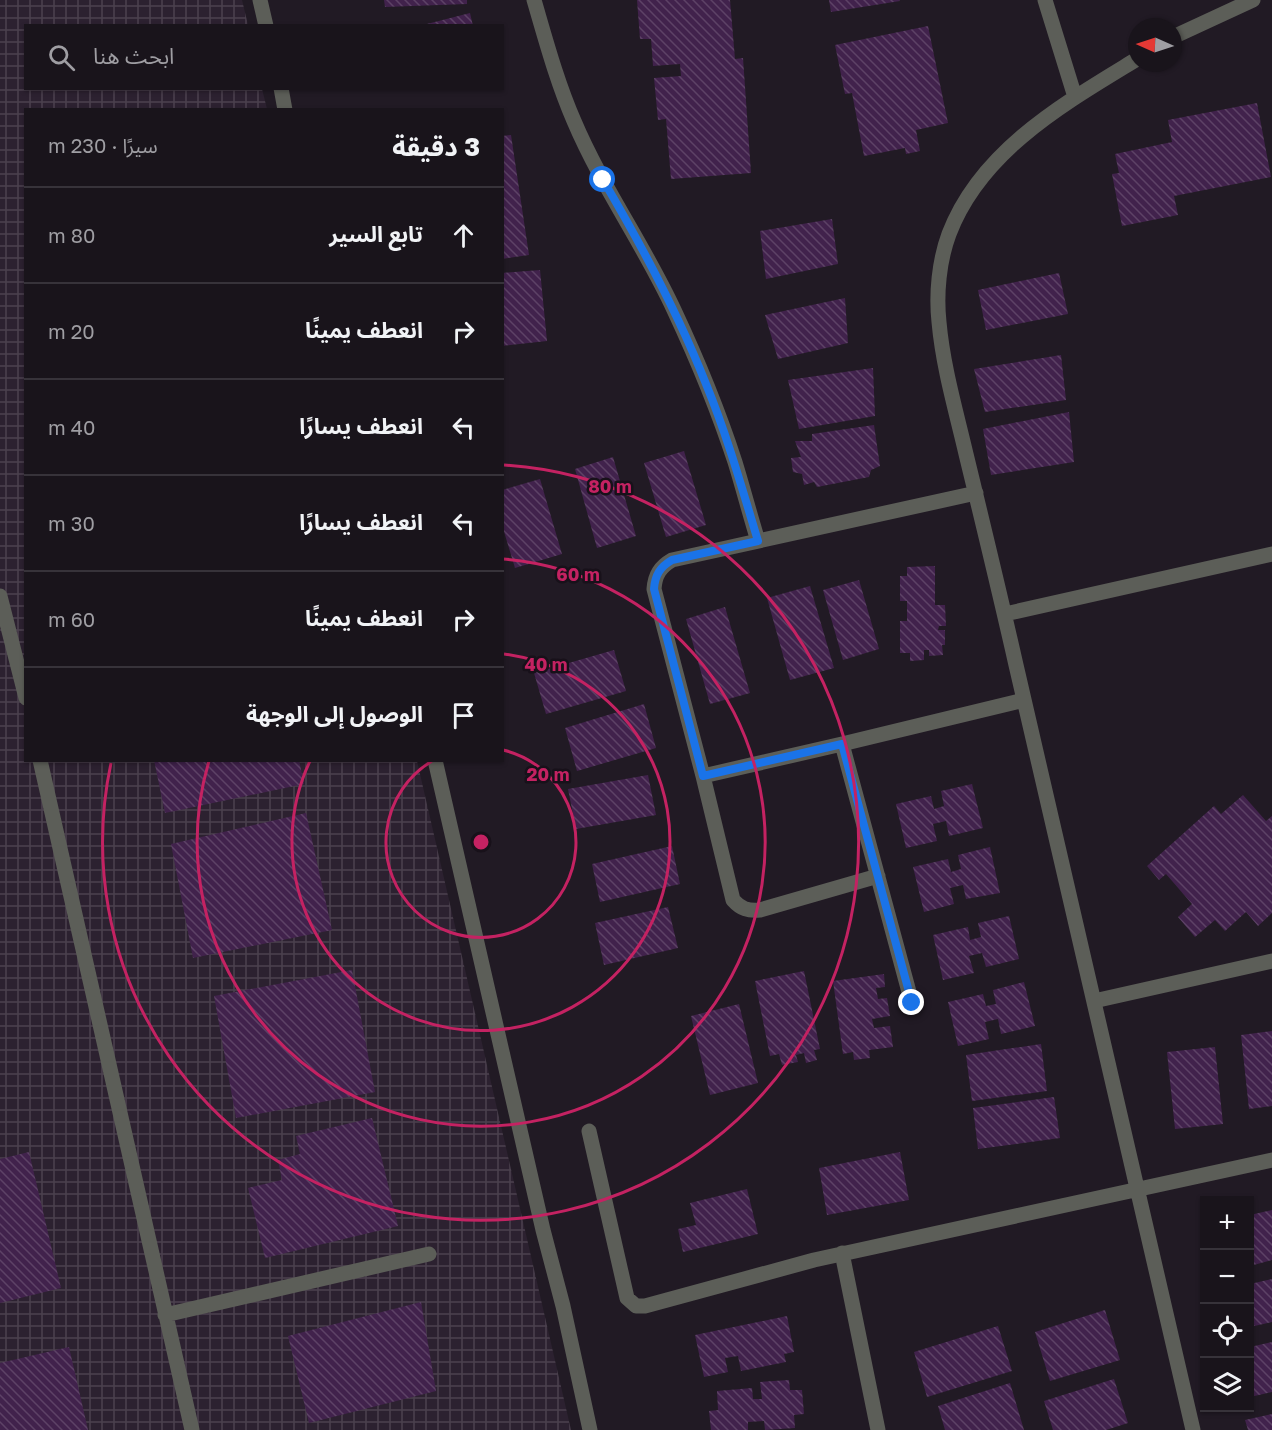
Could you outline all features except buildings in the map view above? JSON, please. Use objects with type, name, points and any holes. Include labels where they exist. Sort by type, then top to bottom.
[{"type":"street","points":[[260,0],[266,24]]},
{"type":"street","points":[[534,0],[551,61],[574,122],[674,309],[707,384],[735,462],[758,541]]},
{"type":"street","points":[[1045,0],[1075,97]]},
{"type":"street","points":[[1182,34],[1253,0]]},
{"type":"street","points":[[1128,65],[1075,97],[1022,136],[991,167],[966,199],[948,235],[939,274],[938,320],[946,367],[1193,1430]]},
{"type":"street","points":[[280,90],[285,108]]},
{"type":"street","points":[[878,876],[760,910],[745,910],[733,900],[654,589],[654,580],[664,564],[672,560],[976,493]]},
{"type":"street","points":[[1005,614],[1272,554]]},
{"type":"street","points":[[0,596],[24,687]]},
{"type":"street","points":[[703,776],[1024,700]]},
{"type":"street","points":[[842,744],[912,1003]]},
{"type":"street","points":[[40,762],[192,1430]]},
{"type":"street","points":[[435,762],[590,1430]]},
{"type":"street","points":[[1094,1001],[1272,961]]},
{"type":"street","points":[[589,1131],[627,1298],[636,1306],[645,1306],[842,1253],[1272,1160]]},
{"type":"street","points":[[842,1253],[878,1430]]},
{"type":"street","points":[[165,1315],[429,1254]]},
{"type":"shaded area","points":[[0,0],[242,0],[248,24],[24,24],[24,90],[262,90],[267,108],[24,108],[24,762],[417,762],[571,1430],[0,1430]]},
{"type":"route","points":[[603,180],[636,236],[674,309],[707,384],[735,462],[758,541],[672,560],[664,564],[654,580],[654,589],[703,776],[842,744],[912,1003]]}]
